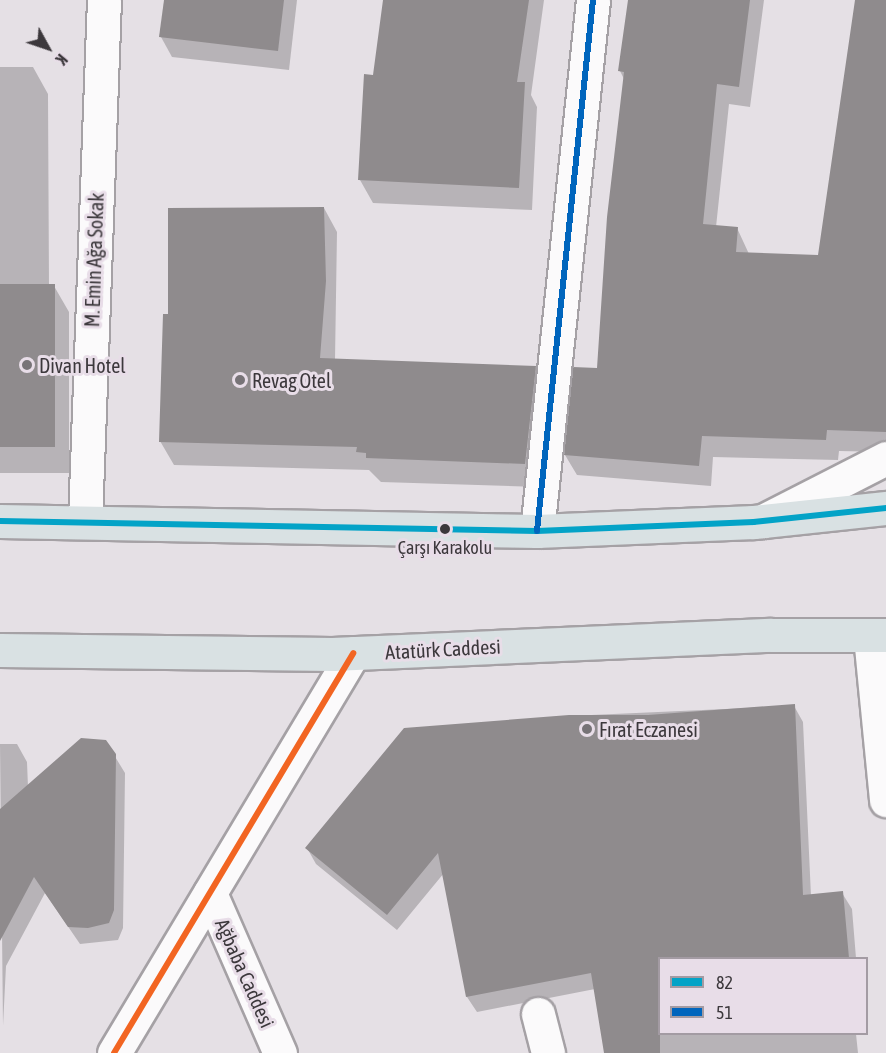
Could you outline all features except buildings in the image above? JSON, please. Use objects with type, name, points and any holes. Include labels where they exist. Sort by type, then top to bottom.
[{"type":"main road","points":[[0,521],[85,519],[537,531],[763,521],[886,508]]},
{"type":"main road","name":"Atatürk Caddesi","points":[[0,650],[353,653],[881,629]]},
{"type":"street","name":"M. Emin Ağa Sokak","points":[[85,519],[104,0]]},
{"type":"street","points":[[537,531],[593,0]]},
{"type":"street","points":[[763,521],[886,458]]},
{"type":"street","points":[[881,629],[886,800]]},
{"type":"street","points":[[114,1053],[353,653]]},
{"type":"street","name":"Ağbaba Caddesi","points":[[210,893],[280,1053]]},
{"type":"street","points":[[538,1014],[548,1053]]},
{"type":"transit line","name":"51","points":[[537,531],[593,0]]},
{"type":"transit line","name":"82","points":[[0,521],[537,531],[754,522],[886,508]]},
{"type":"transit line","points":[[114,1053],[353,653]]},
{"type":"place","name":"Divan Hotel","points":[[27,365]]},
{"type":"place","name":"Revag Otel","points":[[240,380]]},
{"type":"place","name":"Çarşı Karakolu","points":[[445,529]]},
{"type":"place","name":"Fırat Eczanesi","points":[[587,729]]}]
